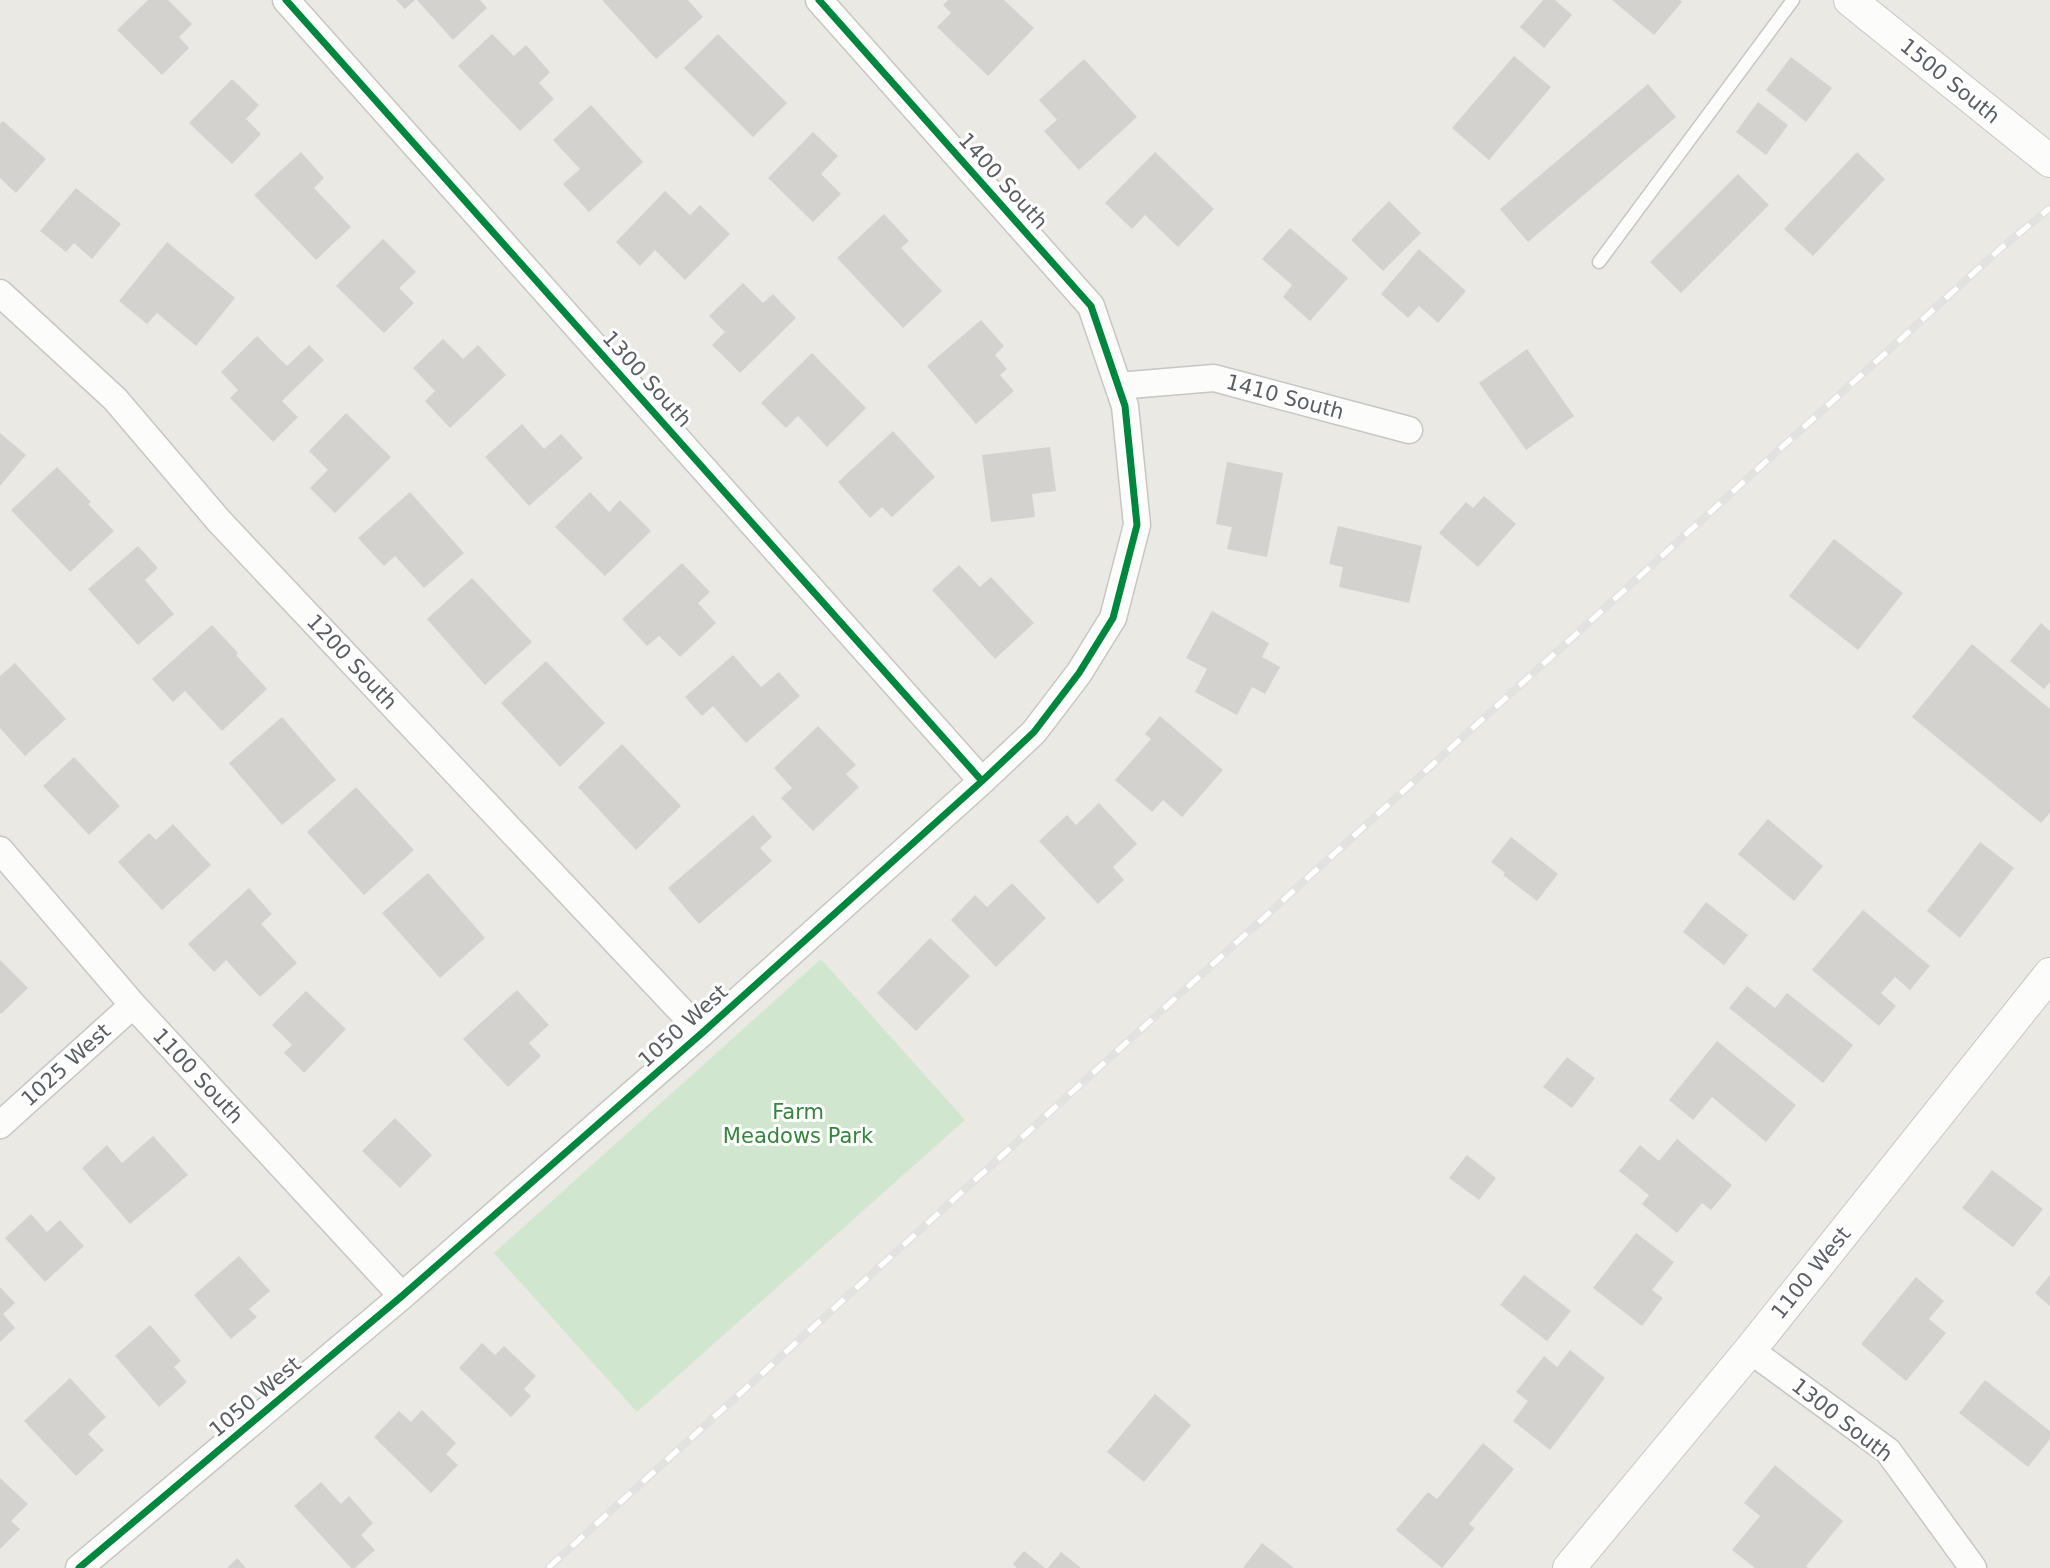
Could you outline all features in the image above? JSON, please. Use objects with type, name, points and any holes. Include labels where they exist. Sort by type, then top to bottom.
[{"type":"street","name":"1300 South","points":[[286,0],[982,780]]},
{"type":"street","name":"1500 South","points":[[1850,0],[2050,161]]},
{"type":"street","name":"1400 South","points":[[826,3],[1091,306],[1122,396]]},
{"type":"street","name":"1200 South","points":[[0,293],[115,399],[219,521],[702,1033]]},
{"type":"street","name":"1410 South","points":[[1122,396],[1214,378],[1409,430]]},
{"type":"street","name":"1050 West","points":[[79,1568],[401,1296],[702,1033],[1034,732],[1079,673],[1113,618],[1137,525],[1122,396]]},
{"type":"street","name":"1100 South","points":[[0,850],[133,1005],[401,1296]]},
{"type":"street","name":"1100 West","points":[[1569,1568],[1750,1350],[2050,974]]},
{"type":"street","name":"1025 West","points":[[0,1125],[133,1005]]},
{"type":"street","name":"1300 South","points":[[1750,1350],[1888,1451],[1973,1568]]},
{"type":"lane","points":[[1599,262],[1793,0]]},
{"type":"green space","name":"Farm Meadows Park","points":[[821,959],[965,1120],[637,1412],[494,1253]]},
{"type":"building","points":[[148,0],[168,0],[192,24],[179,37],[189,48],[162,75],[117,30]]},
{"type":"building","points":[[396,0],[415,0],[405,9]]},
{"type":"building","points":[[417,0],[480,0],[487,8],[453,40]]},
{"type":"building","points":[[602,0],[688,0],[703,17],[656,59]]},
{"type":"building","points":[[948,0],[1004,0],[1034,28],[988,76],[937,27],[951,13],[943,5]]},
{"type":"building","points":[[1543,0],[1555,0],[1572,15],[1544,48],[1520,27]]},
{"type":"building","points":[[1612,0],[1680,0],[1682,2],[1654,35]]},
{"type":"building","points":[[492,34],[514,56],[526,45],[550,72],[539,83],[554,99],[520,131],[458,66]]},
{"type":"building","points":[[718,34],[787,103],[753,137],[684,68]]},
{"type":"building","points":[[1514,56],[1551,87],[1489,160],[1452,128]]},
{"type":"building","points":[[1791,57],[1832,88],[1806,122],[1766,90]]},
{"type":"building","points":[[1084,59],[1137,117],[1079,170],[1044,131],[1057,120],[1039,100]]},
{"type":"building","points":[[232,79],[259,105],[246,119],[261,134],[232,164],[189,123]]},
{"type":"building","points":[[1648,84],[1676,117],[1528,242],[1500,209]]},
{"type":"building","points":[[1758,102],[1788,125],[1766,155],[1736,132]]},
{"type":"building","points":[[591,105],[643,162],[589,212],[563,184],[580,169],[553,140]]},
{"type":"building","points":[[3,121],[46,159],[16,193],[0,178],[0,124]]},
{"type":"building","points":[[813,132],[838,156],[821,174],[841,194],[813,222],[768,178]]},
{"type":"building","points":[[301,152],[324,178],[314,188],[351,227],[316,260],[254,195]]},
{"type":"building","points":[[1155,152],[1214,209],[1178,247],[1145,215],[1132,229],[1105,203]]},
{"type":"building","points":[[1857,152],[1885,179],[1813,256],[1784,229]]},
{"type":"building","points":[[1738,174],[1769,205],[1681,293],[1650,262]]},
{"type":"building","points":[[76,188],[121,224],[92,259],[74,243],[66,252],[40,231]]},
{"type":"building","points":[[665,191],[690,215],[700,205],[730,234],[685,280],[655,250],[640,266],[616,242]]},
{"type":"building","points":[[1389,201],[1421,233],[1383,271],[1351,240]]},
{"type":"building","points":[[884,214],[909,241],[901,248],[942,291],[903,328],[837,258]]},
{"type":"building","points":[[1290,228],[1348,278],[1310,321],[1283,297],[1292,285],[1262,259]]},
{"type":"building","points":[[383,239],[416,272],[399,288],[414,303],[384,333],[336,286]]},
{"type":"building","points":[[167,242],[235,298],[196,346],[157,313],[147,324],[119,301]]},
{"type":"building","points":[[1419,249],[1466,291],[1438,323],[1419,306],[1408,318],[1381,294]]},
{"type":"building","points":[[743,283],[763,303],[773,294],[796,318],[740,373],[712,345],[725,332],[709,316]]},
{"type":"building","points":[[981,320],[1004,346],[995,355],[1007,369],[1000,375],[1014,391],[976,424],[927,366]]},
{"type":"building","points":[[257,336],[287,366],[309,345],[324,360],[282,401],[298,417],[273,442],[230,398],[238,390],[221,372]]},
{"type":"building","points":[[443,339],[463,359],[478,345],[506,375],[450,428],[425,401],[435,391],[413,368]]},
{"type":"building","points":[[1527,349],[1574,416],[1526,450],[1479,383]]},
{"type":"building","points":[[812,353],[866,408],[827,447],[798,416],[786,428],[761,403]]},
{"type":"building","points":[[346,413],[391,457],[335,513],[310,488],[328,470],[309,451]]},
{"type":"building","points":[[522,424],[544,449],[561,434],[583,458],[529,506],[485,457]]},
{"type":"building","points":[[893,431],[935,477],[892,517],[882,507],[870,518],[838,482]]},
{"type":"building","points":[[0,433],[26,455],[0,486]]},
{"type":"building","points":[[1050,447],[1056,491],[1032,494],[1035,517],[991,522],[982,455]]},
{"type":"building","points":[[1227,462],[1283,473],[1267,557],[1227,549],[1232,527],[1216,524]]},
{"type":"building","points":[[57,467],[91,502],[88,504],[114,531],[70,572],[11,510]]},
{"type":"building","points":[[410,492],[464,553],[424,588],[395,556],[384,566],[358,538]]},
{"type":"building","points":[[590,492],[609,512],[620,500],[651,531],[605,576],[555,527]]},
{"type":"building","points":[[1484,496],[1516,524],[1478,567],[1439,533],[1466,502],[1473,508]]},
{"type":"building","points":[[1338,526],[1422,546],[1409,603],[1339,587],[1343,567],[1329,564]]},
{"type":"building","points":[[1834,539],[1903,593],[1858,650],[1789,596]]},
{"type":"building","points":[[138,546],[158,568],[145,580],[174,614],[138,645],[88,589]]},
{"type":"building","points":[[682,563],[710,592],[698,603],[716,623],[680,657],[659,636],[647,646],[622,619]]},
{"type":"building","points":[[959,565],[980,587],[991,577],[1034,623],[995,659],[932,590]]},
{"type":"building","points":[[472,578],[532,642],[485,685],[427,619]]},
{"type":"building","points":[[1212,611],[1269,643],[1262,657],[1280,667],[1265,694],[1252,687],[1237,715],[1195,692],[1207,669],[1186,658]]},
{"type":"building","points":[[2041,623],[2050,631],[2050,682],[2044,689],[2010,661]]},
{"type":"building","points":[[212,625],[267,689],[222,731],[185,691],[173,702],[152,679]]},
{"type":"building","points":[[1972,644],[2050,709],[2050,813],[2041,823],[1912,717]]},
{"type":"building","points":[[733,655],[761,687],[779,672],[800,696],[746,743],[713,706],[702,716],[685,697]]},
{"type":"building","points":[[546,661],[605,723],[560,767],[501,703]]},
{"type":"building","points":[[15,663],[66,719],[25,756],[0,728],[0,676]]},
{"type":"building","points":[[1160,716],[1223,770],[1182,817],[1163,800],[1152,812],[1115,780],[1151,739],[1145,734]]},
{"type":"building","points":[[282,717],[336,780],[282,825],[229,763]]},
{"type":"building","points":[[818,726],[856,765],[846,774],[859,787],[813,831],[781,798],[792,788],[774,768]]},
{"type":"building","points":[[622,744],[681,806],[636,850],[578,787]]},
{"type":"building","points":[[74,757],[120,806],[89,835],[43,786]]},
{"type":"building","points":[[356,787],[414,850],[364,895],[307,832]]},
{"type":"building","points":[[1099,803],[1137,844],[1113,867],[1124,880],[1098,904],[1039,841],[1067,815],[1076,825]]},
{"type":"building","points":[[753,815],[772,837],[760,848],[772,861],[699,924],[668,888]]},
{"type":"building","points":[[1768,819],[1823,866],[1794,901],[1738,854]]},
{"type":"building","points":[[173,824],[211,865],[162,910],[118,862],[149,833],[156,840]]},
{"type":"building","points":[[1511,837],[1558,874],[1537,901],[1503,875],[1505,873],[1491,862]]},
{"type":"building","points":[[1980,842],[2014,868],[1960,938],[1927,911]]},
{"type":"building","points":[[428,873],[485,938],[440,978],[382,913]]},
{"type":"building","points":[[1012,883],[1046,918],[996,967],[951,920],[975,895],[987,907]]},
{"type":"building","points":[[249,888],[272,914],[261,924],[297,963],[260,997],[226,960],[214,972],[188,944]]},
{"type":"building","points":[[1706,902],[1748,935],[1724,965],[1683,932]]},
{"type":"building","points":[[1863,910],[1930,966],[1910,990],[1895,977],[1881,993],[1896,1006],[1879,1026],[1812,970]]},
{"type":"building","points":[[930,938],[970,976],[916,1031],[877,993]]},
{"type":"building","points":[[0,960],[28,988],[1,1014],[0,1013]]},
{"type":"building","points":[[1747,986],[1775,1008],[1787,993],[1853,1045],[1823,1083],[1729,1008]]},
{"type":"building","points":[[517,990],[549,1025],[529,1043],[541,1056],[508,1087],[463,1039]]},
{"type":"building","points":[[306,991],[346,1029],[304,1073],[284,1053],[292,1045],[272,1025]]},
{"type":"building","points":[[1717,1041],[1796,1105],[1766,1142],[1712,1097],[1693,1120],[1669,1100]]},
{"type":"building","points":[[1567,1057],[1595,1078],[1572,1108],[1543,1087]]},
{"type":"building","points":[[395,1118],[432,1155],[400,1188],[362,1151]]},
{"type":"building","points":[[153,1136],[188,1175],[130,1224],[82,1168],[107,1145],[122,1163]]},
{"type":"building","points":[[1677,1139],[1732,1185],[1711,1210],[1702,1203],[1677,1233],[1642,1204],[1649,1195],[1619,1171],[1640,1145],[1659,1161]]},
{"type":"building","points":[[1467,1155],[1496,1178],[1479,1200],[1449,1178]]},
{"type":"building","points":[[1992,1170],[2043,1209],[2013,1247],[1962,1208]]},
{"type":"building","points":[[31,1214],[47,1232],[60,1220],[84,1246],[45,1282],[5,1238]]},
{"type":"building","points":[[1636,1233],[1674,1262],[1652,1290],[1663,1298],[1642,1326],[1593,1288]]},
{"type":"building","points":[[239,1256],[270,1291],[249,1309],[257,1317],[231,1339],[194,1295]]},
{"type":"building","points":[[1524,1275],[1571,1311],[1547,1341],[1500,1305]]},
{"type":"building","points":[[2050,1275],[2050,1306],[2035,1293]]},
{"type":"building","points":[[1916,1277],[1944,1301],[1929,1319],[1946,1333],[1906,1381],[1861,1344]]},
{"type":"building","points":[[0,1287],[15,1303],[3,1314],[15,1328],[0,1342]]},
{"type":"building","points":[[150,1325],[181,1361],[174,1367],[187,1382],[159,1407],[115,1356]]},
{"type":"building","points":[[482,1343],[495,1355],[504,1346],[536,1376],[524,1389],[531,1396],[511,1417],[459,1368]]},
{"type":"building","points":[[1570,1350],[1605,1378],[1550,1450],[1513,1421],[1528,1401],[1516,1392],[1544,1356],[1557,1367]]},
{"type":"building","points":[[70,1378],[106,1417],[88,1434],[104,1450],[76,1476],[24,1421]]},
{"type":"building","points":[[1985,1380],[2050,1431],[2050,1439],[2028,1467],[1959,1413]]},
{"type":"building","points":[[1155,1394],[1191,1425],[1144,1482],[1107,1452]]},
{"type":"building","points":[[422,1410],[456,1443],[446,1454],[458,1465],[431,1493],[374,1437],[399,1411],[411,1422]]},
{"type":"building","points":[[1483,1443],[1514,1469],[1469,1524],[1475,1528],[1442,1568],[1396,1530],[1428,1492],[1437,1499]]},
{"type":"building","points":[[1775,1465],[1843,1521],[1806,1566],[1808,1568],[1755,1568],[1732,1550],[1760,1516],[1744,1503]]},
{"type":"building","points":[[0,1478],[28,1504],[11,1521],[20,1529],[0,1549]]},
{"type":"building","points":[[321,1482],[341,1504],[349,1496],[373,1523],[361,1535],[375,1550],[355,1568],[351,1568],[294,1506]]},
{"type":"building","points":[[1262,1543],[1294,1568],[1243,1568]]},
{"type":"building","points":[[1024,1551],[1045,1568],[1017,1568],[1013,1564]]},
{"type":"building","points":[[1061,1552],[1081,1568],[1048,1568]]},
{"type":"building","points":[[237,1558],[246,1568],[227,1568]]},
{"type":"railway","points":[[548,1568],[2000,249],[2050,208]]},
{"type":"cycle path","points":[[286,0],[982,781]]},
{"type":"cycle path","points":[[79,1568],[402,1296],[702,1033],[982,781],[1034,732],[1079,673],[1113,618],[1137,525],[1125,406],[1091,306],[819,0]]}]
